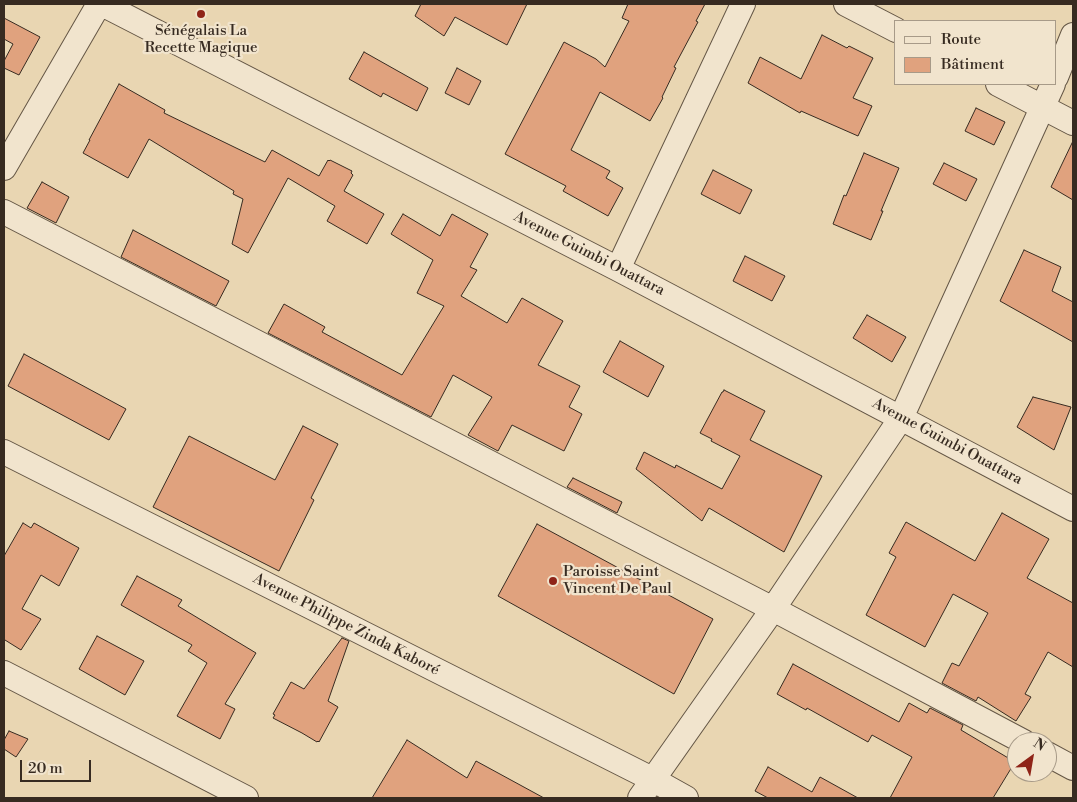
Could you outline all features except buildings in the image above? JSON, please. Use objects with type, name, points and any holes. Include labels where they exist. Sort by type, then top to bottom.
[{"type":"street","points":[[4,168],[100,4]]},
{"type":"street","name":"Avenue Guimbi Ouattara","points":[[100,4],[618,268],[1073,509]]},
{"type":"street","points":[[618,268],[743,4]]},
{"type":"street","points":[[846,4],[894,29]]},
{"type":"street","points":[[1057,75],[1073,35]]},
{"type":"street","points":[[1000,85],[1073,123]]},
{"type":"street","points":[[646,789],[773,609],[901,418],[1053,85]]},
{"type":"street","points":[[4,212],[773,609],[1007,733]]},
{"type":"street","name":"Avenue Philippe Zinda Kaboré","points":[[4,452],[646,789],[686,798]]},
{"type":"street","points":[[4,673],[246,798]]},
{"type":"street","points":[[1057,759],[1073,768]]},
{"type":"place","name":"Sénégalais La Recette Magique","points":[[201,14]]},
{"type":"place","name":"Paroisse Saint Vincent De Paul","points":[[553,581]]}]
